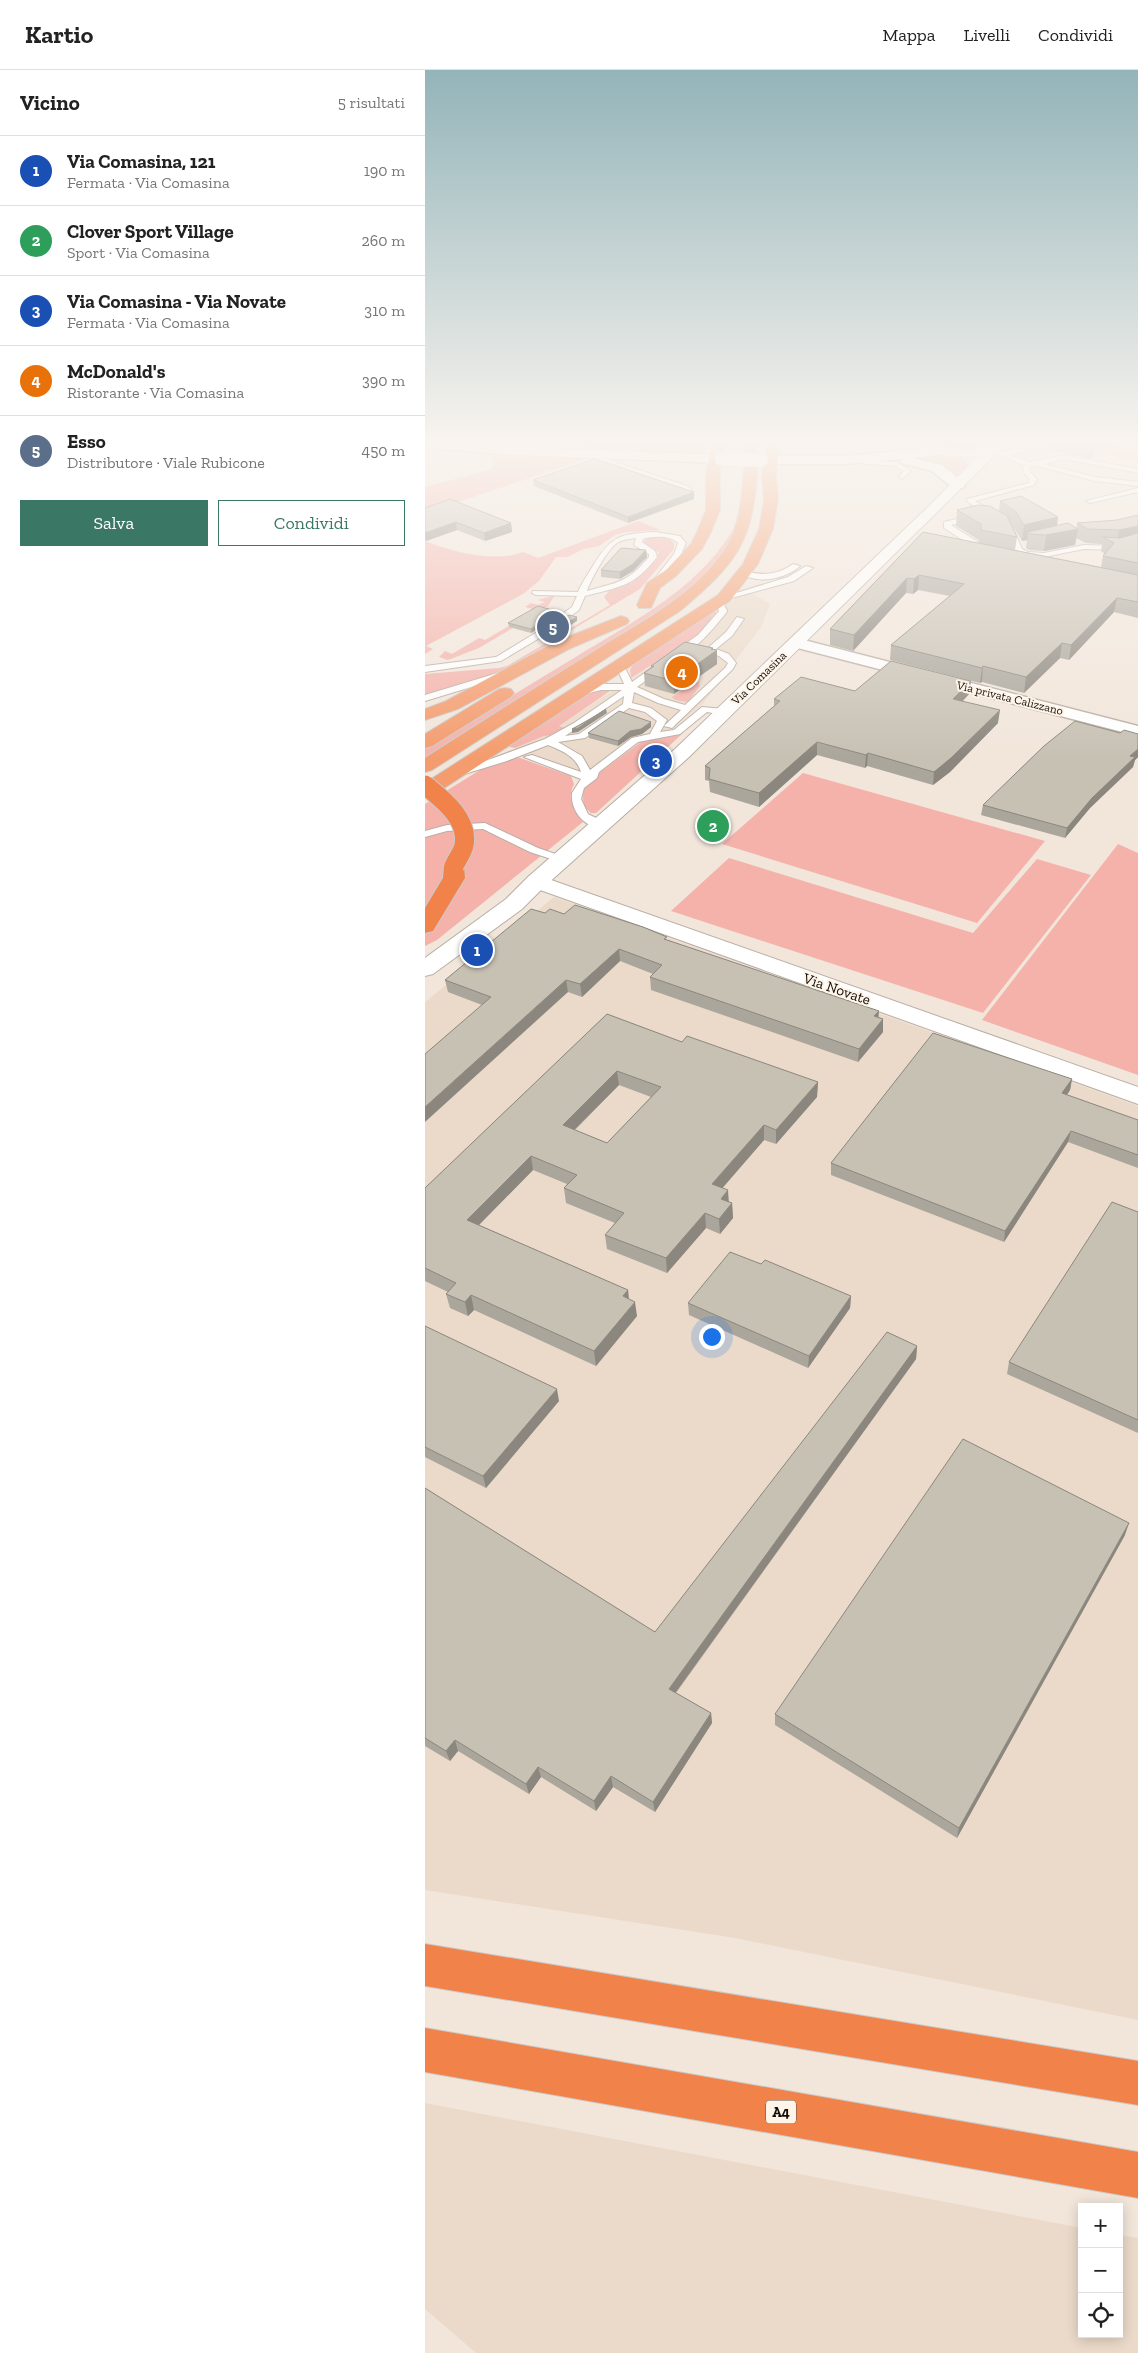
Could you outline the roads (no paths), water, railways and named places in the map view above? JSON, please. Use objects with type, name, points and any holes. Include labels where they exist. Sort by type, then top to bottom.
[{"type":"highway","points":[[645,605],[653,586],[671,573],[696,547]]},
{"type":"highway","points":[[425,742],[521,676],[563,644],[621,621],[645,605],[672,586],[712,547]]},
{"type":"highway","points":[[492,750],[533,711],[691,594],[730,556],[735,547]]},
{"type":"highway","points":[[425,792],[722,600],[751,575],[761,547]]},
{"type":"highway","points":[[425,766],[646,626]]},
{"type":"highway","points":[[425,715],[521,676]]},
{"type":"highway","points":[[425,731],[521,676]]},
{"type":"highway","points":[[425,785],[446,802],[460,822],[465,843],[454,866],[443,877],[425,907]]},
{"type":"highway","points":[[425,926],[454,878],[454,866]]},
{"type":"highway","points":[[425,1964],[1138,2083]]},
{"type":"highway","name":"A4","points":[[425,2050],[1138,2175]]},
{"type":"main road","name":"Via Comasina","points":[[433,963],[514,904],[537,881],[563,860],[724,712],[895,547]]},
{"type":"main road","name":"Via Novate","points":[[537,881],[1138,1096]]},
{"type":"street","points":[[956,548],[979,549]]},
{"type":"street","points":[[1011,559],[1042,560],[1057,568]]},
{"type":"street","name":"Via privata Calizzano","points":[[796,643],[1138,732]]},
{"type":"lane","points":[[425,669],[498,659],[568,615],[575,608],[583,594],[584,587],[610,547]]},
{"type":"lane","points":[[536,593],[583,594],[631,581],[653,557],[652,553],[640,547]]},
{"type":"lane","points":[[653,586],[681,547]]},
{"type":"lane","points":[[975,547],[979,549]]},
{"type":"lane","points":[[1018,547],[1019,550],[1026,554],[1042,560],[1084,547],[1121,547]]},
{"type":"lane","points":[[1127,547],[1138,553]]},
{"type":"lane","points":[[632,548],[644,549]]},
{"type":"lane","points":[[606,551],[620,549]]},
{"type":"lane","points":[[761,587],[752,584],[751,575],[773,575],[796,566]]},
{"type":"lane","points":[[455,774],[518,754],[548,741],[602,710],[630,687],[701,637],[723,611],[722,600],[798,576],[809,568]]},
{"type":"lane","points":[[710,650],[729,634],[740,619]]},
{"type":"lane","points":[[654,735],[670,725],[688,709],[729,670],[732,663],[729,657],[710,650],[687,647]]},
{"type":"lane","points":[[548,741],[582,736],[627,705],[630,687],[620,666]]},
{"type":"lane","points":[[425,698],[521,676]]},
{"type":"lane","points":[[581,692],[601,687],[630,687],[661,701],[688,709]]},
{"type":"lane","points":[[627,705],[648,710],[662,720],[654,735]]},
{"type":"lane","points":[[602,824],[588,820],[576,804],[576,794],[580,784],[587,778],[594,776],[594,771],[635,740],[677,732],[705,709],[724,712]]},
{"type":"lane","points":[[548,741],[582,761],[587,778]]},
{"type":"lane","points":[[529,757],[587,778]]},
{"type":"lane","points":[[425,834],[447,828],[485,826],[533,850],[563,860]]},
{"type":"place","name":"Esso","points":[[553,627]]},
{"type":"place","name":"McDonald's","points":[[682,672]]},
{"type":"place","name":"Via Comasina - Via Novate","points":[[656,761]]},
{"type":"place","name":"Clover Sport Village","points":[[713,826]]},
{"type":"place","name":"Via Comasina, 121","points":[[477,950]]}]
